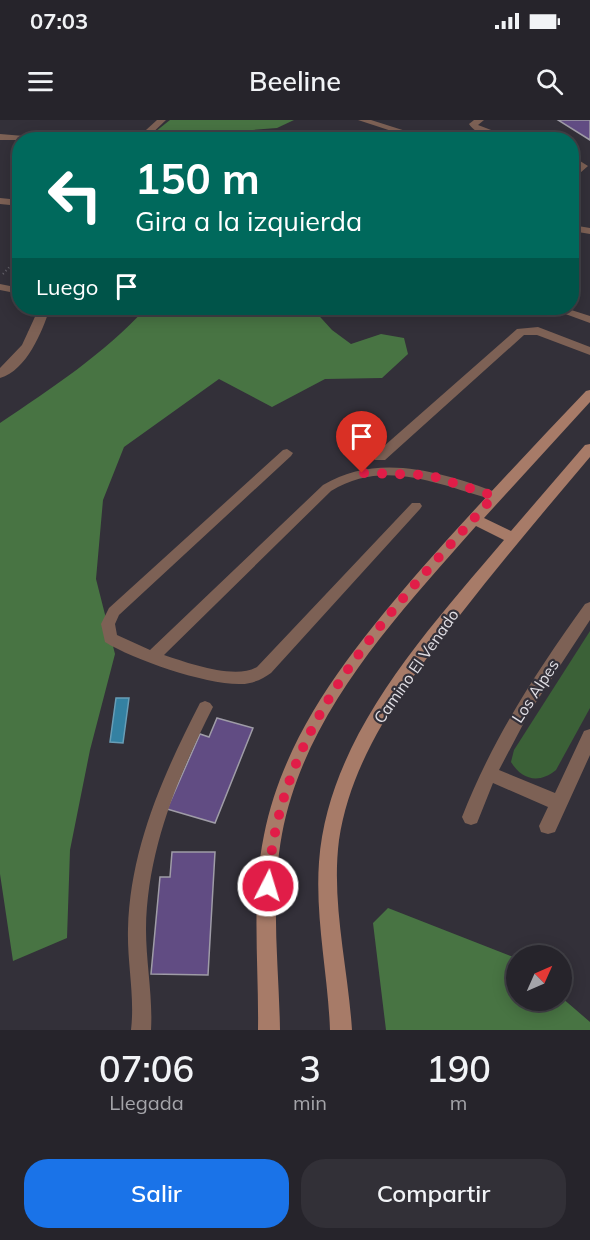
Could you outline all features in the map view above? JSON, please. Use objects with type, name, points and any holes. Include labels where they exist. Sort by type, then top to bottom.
[{"type":"street","points":[[148,132],[162,120]]},
{"type":"street","points":[[362,120],[403,132]]},
{"type":"street","points":[[480,120],[473,124],[475,127],[490,132]]},
{"type":"street","points":[[0,374],[10,366],[28,343],[41,315]]},
{"type":"street","points":[[575,315],[590,320]]},
{"type":"street","points":[[380,457],[521,331],[538,331],[590,351]]},
{"type":"street","points":[[269,1030],[269,865],[279,806],[294,765],[345,672],[494,496],[590,394]]},
{"type":"street","name":"Camino El Venado","points":[[341,1030],[339,988],[328,917],[327,862],[330,837],[342,790],[366,740],[399,684],[513,538],[590,448]]},
{"type":"street","points":[[474,519],[513,538]]},
{"type":"street","name":"Los Alpes","points":[[471,817],[488,773],[509,732],[589,611]]},
{"type":"street","points":[[548,826],[557,802],[590,736]]},
{"type":"street","points":[[488,773],[557,802]]},
{"type":"lane","points":[[287,453],[114,612],[108,624],[110,638],[125,648],[234,678],[260,673],[416,506]]},
{"type":"lane","points":[[153,657],[327,488],[343,477],[373,472],[429,475],[494,496]]},
{"type":"lane","points":[[141,1030],[137,926],[147,854],[170,780],[205,707]]},
{"type":"path","points":[[0,276],[12,263]]},
{"type":"green space","points":[[170,120],[294,120],[277,128],[226,132],[155,132]]},
{"type":"green space","points":[[139,315],[318,315],[332,330],[351,344],[381,334],[404,338],[408,354],[382,378],[325,379],[272,407],[219,379],[124,447],[103,500],[96,579],[115,654],[90,750],[70,850],[67,938],[13,961],[0,874],[0,423],[58,383]]},
{"type":"green space","points":[[590,631],[590,708],[556,770],[543,777],[526,776],[520,773],[511,762],[514,750]]},
{"type":"green space","points":[[388,908],[506,954],[506,1011],[572,1011],[572,1006],[590,1022],[590,1030],[386,1030],[373,923]]},
{"type":"water","points":[[116,698],[129,698],[123,743],[110,742]]},
{"type":"building","points":[[558,120],[590,120],[590,140]]},
{"type":"building","points":[[217,718],[253,728],[215,823],[167,809],[200,734],[209,737]]},
{"type":"building","points":[[172,852],[215,852],[208,975],[151,974],[160,877],[170,877]]},
{"type":"route","points":[[268,886],[273,835],[279,806],[294,765],[325,704],[339,680],[377,631],[494,496],[429,475],[362,473]]}]
